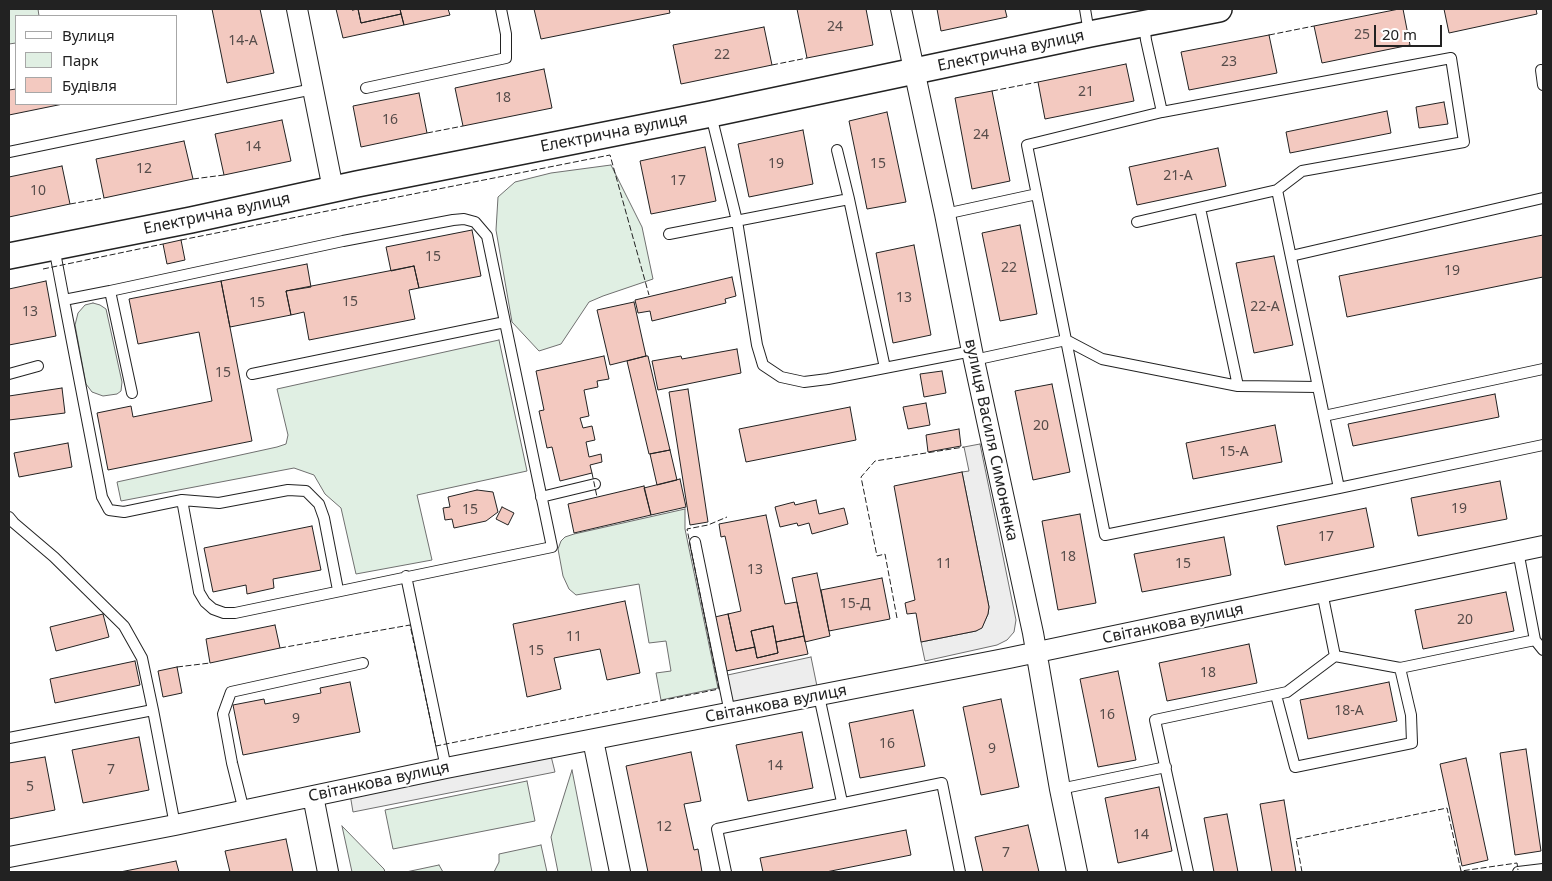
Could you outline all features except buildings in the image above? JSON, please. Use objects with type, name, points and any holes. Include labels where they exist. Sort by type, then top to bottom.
[{"type":"street","points":[[297,9],[333,189]]},
{"type":"street","name":"вулиця Василя Симоненка","points":[[901,9],[1037,652],[1060,789],[1077,872]]},
{"type":"street","name":"Електрична вулиця","points":[[9,256],[1220,9]]},
{"type":"street","name":"Світанкова вулиця","points":[[9,857],[244,811],[446,768],[1037,652],[1543,546]]},
{"type":"street","points":[[593,740],[620,872]]},
{"type":"street","points":[[313,796],[328,872]]},
{"type":"lane","points":[[366,88],[506,58],[506,34],[501,9]]},
{"type":"lane","points":[[1085,9],[1090,34]]},
{"type":"lane","points":[[1144,24],[1162,112]]},
{"type":"lane","points":[[1137,222],[1277,190],[1302,171],[1464,142],[1451,58],[1162,112],[1027,145],[1105,535],[1543,445]]},
{"type":"lane","points":[[1541,70],[1543,85]]},
{"type":"lane","points":[[9,152],[313,89]]},
{"type":"lane","points":[[711,114],[737,221],[757,345],[763,365],[781,376],[804,382],[828,379],[884,368],[973,356],[1066,340],[1102,359],[1238,386],[1318,387]]},
{"type":"lane","points":[[837,150],[884,368]]},
{"type":"lane","points":[[1277,190],[1339,488]]},
{"type":"lane","points":[[945,214],[1037,194]]},
{"type":"lane","points":[[1291,256],[1543,198]]},
{"type":"lane","points":[[669,234],[848,199]]},
{"type":"lane","points":[[1200,208],[1238,386]]},
{"type":"lane","points":[[64,300],[453,220],[475,222],[487,236],[552,547],[338,590],[235,613],[224,613],[213,609],[204,602],[199,592],[182,500]]},
{"type":"lane","points":[[54,247],[100,488],[109,510],[124,512],[182,500],[219,503],[288,490],[306,491],[319,504],[324,518],[338,590]]},
{"type":"lane","points":[[110,292],[132,393]]},
{"type":"lane","points":[[252,374],[505,322]]},
{"type":"lane","points":[[9,374],[38,366]]},
{"type":"lane","points":[[1324,416],[1543,370]]},
{"type":"lane","points":[[541,497],[595,484]]},
{"type":"lane","points":[[9,517],[14,524],[54,557],[124,626],[142,658],[175,825]]},
{"type":"lane","points":[[695,542],[730,713]]},
{"type":"lane","points":[[1518,551],[1535,640],[1543,650]]},
{"type":"lane","points":[[406,576],[446,768]]},
{"type":"lane","points":[[1322,592],[1334,656]]},
{"type":"lane","points":[[1188,872],[1155,720],[1287,692],[1334,656],[1400,668],[1535,640]]},
{"type":"lane","points":[[244,811],[223,714],[231,692],[363,663]]},
{"type":"lane","points":[[1276,695],[1294,767],[1412,743],[1410,715],[1400,668]]},
{"type":"lane","points":[[819,696],[842,802]]},
{"type":"lane","points":[[9,738],[153,710]]},
{"type":"lane","points":[[1060,789],[1166,767]]},
{"type":"lane","points":[[726,872],[717,829],[942,783],[960,872]]},
{"type":"lane","points":[[1518,872],[1543,869]]},
{"type":"green space","points":[[9,9],[38,9],[39,15],[15,15],[15,43],[9,44]]},
{"type":"green space","points":[[611,165],[642,227],[653,279],[589,302],[561,344],[539,351],[512,322],[496,230],[498,197],[515,182],[551,173]]},
{"type":"green space","points":[[93,303],[106,309],[122,382],[121,391],[117,394],[103,396],[92,392],[86,384],[75,325],[78,313],[85,305]]},
{"type":"green space","points":[[499,340],[527,471],[417,495],[432,560],[356,574],[341,508],[325,494],[314,475],[294,468],[121,501],[117,482],[286,444],[288,435],[277,389]]},
{"type":"green space","points":[[685,509],[685,529],[718,688],[661,700],[656,673],[671,671],[666,641],[649,643],[639,584],[576,595],[569,589],[563,576],[558,549],[565,537],[574,534]]},
{"type":"green space","points":[[572,770],[592,872],[558,872],[551,837]]},
{"type":"green space","points":[[527,781],[535,821],[393,849],[385,810]]},
{"type":"green space","points":[[342,826],[384,869],[385,872],[352,872]]},
{"type":"green space","points":[[541,845],[547,872],[494,872],[499,862],[499,854]]},
{"type":"green space","points":[[439,865],[443,872],[406,872]]},
{"type":"shaded area","points":[[980,444],[1016,620],[1014,632],[1007,640],[997,645],[925,661],[921,642],[976,631],[982,627],[988,614],[989,607],[962,472],[969,471],[964,447]]},
{"type":"shaded area","points":[[811,657],[819,696],[730,713],[723,676]]},
{"type":"shaded area","points":[[549,748],[555,772],[353,812],[349,788]]},
{"type":"fence","points":[[1269,35],[1314,26]]},
{"type":"fence","points":[[772,65],[807,58]]},
{"type":"fence","points":[[992,91],[1038,82]]},
{"type":"fence","points":[[427,133],[463,126]]},
{"type":"fence","points":[[181,240],[610,155],[649,295]]},
{"type":"fence","points":[[193,179],[224,175]]},
{"type":"fence","points":[[70,204],[104,198]]},
{"type":"fence","points":[[43,269],[163,244]]},
{"type":"fence","points":[[897,618],[885,554],[877,556],[861,477],[875,461],[964,447]]},
{"type":"fence","points":[[592,473],[597,497]]},
{"type":"fence","points":[[280,648],[410,625],[436,746],[719,689],[687,529],[708,525],[727,517]]},
{"type":"fence","points":[[177,667],[210,663]]},
{"type":"fence","points":[[1302,872],[1296,839],[1447,808],[1461,871],[1517,863],[1518,870]]}]
